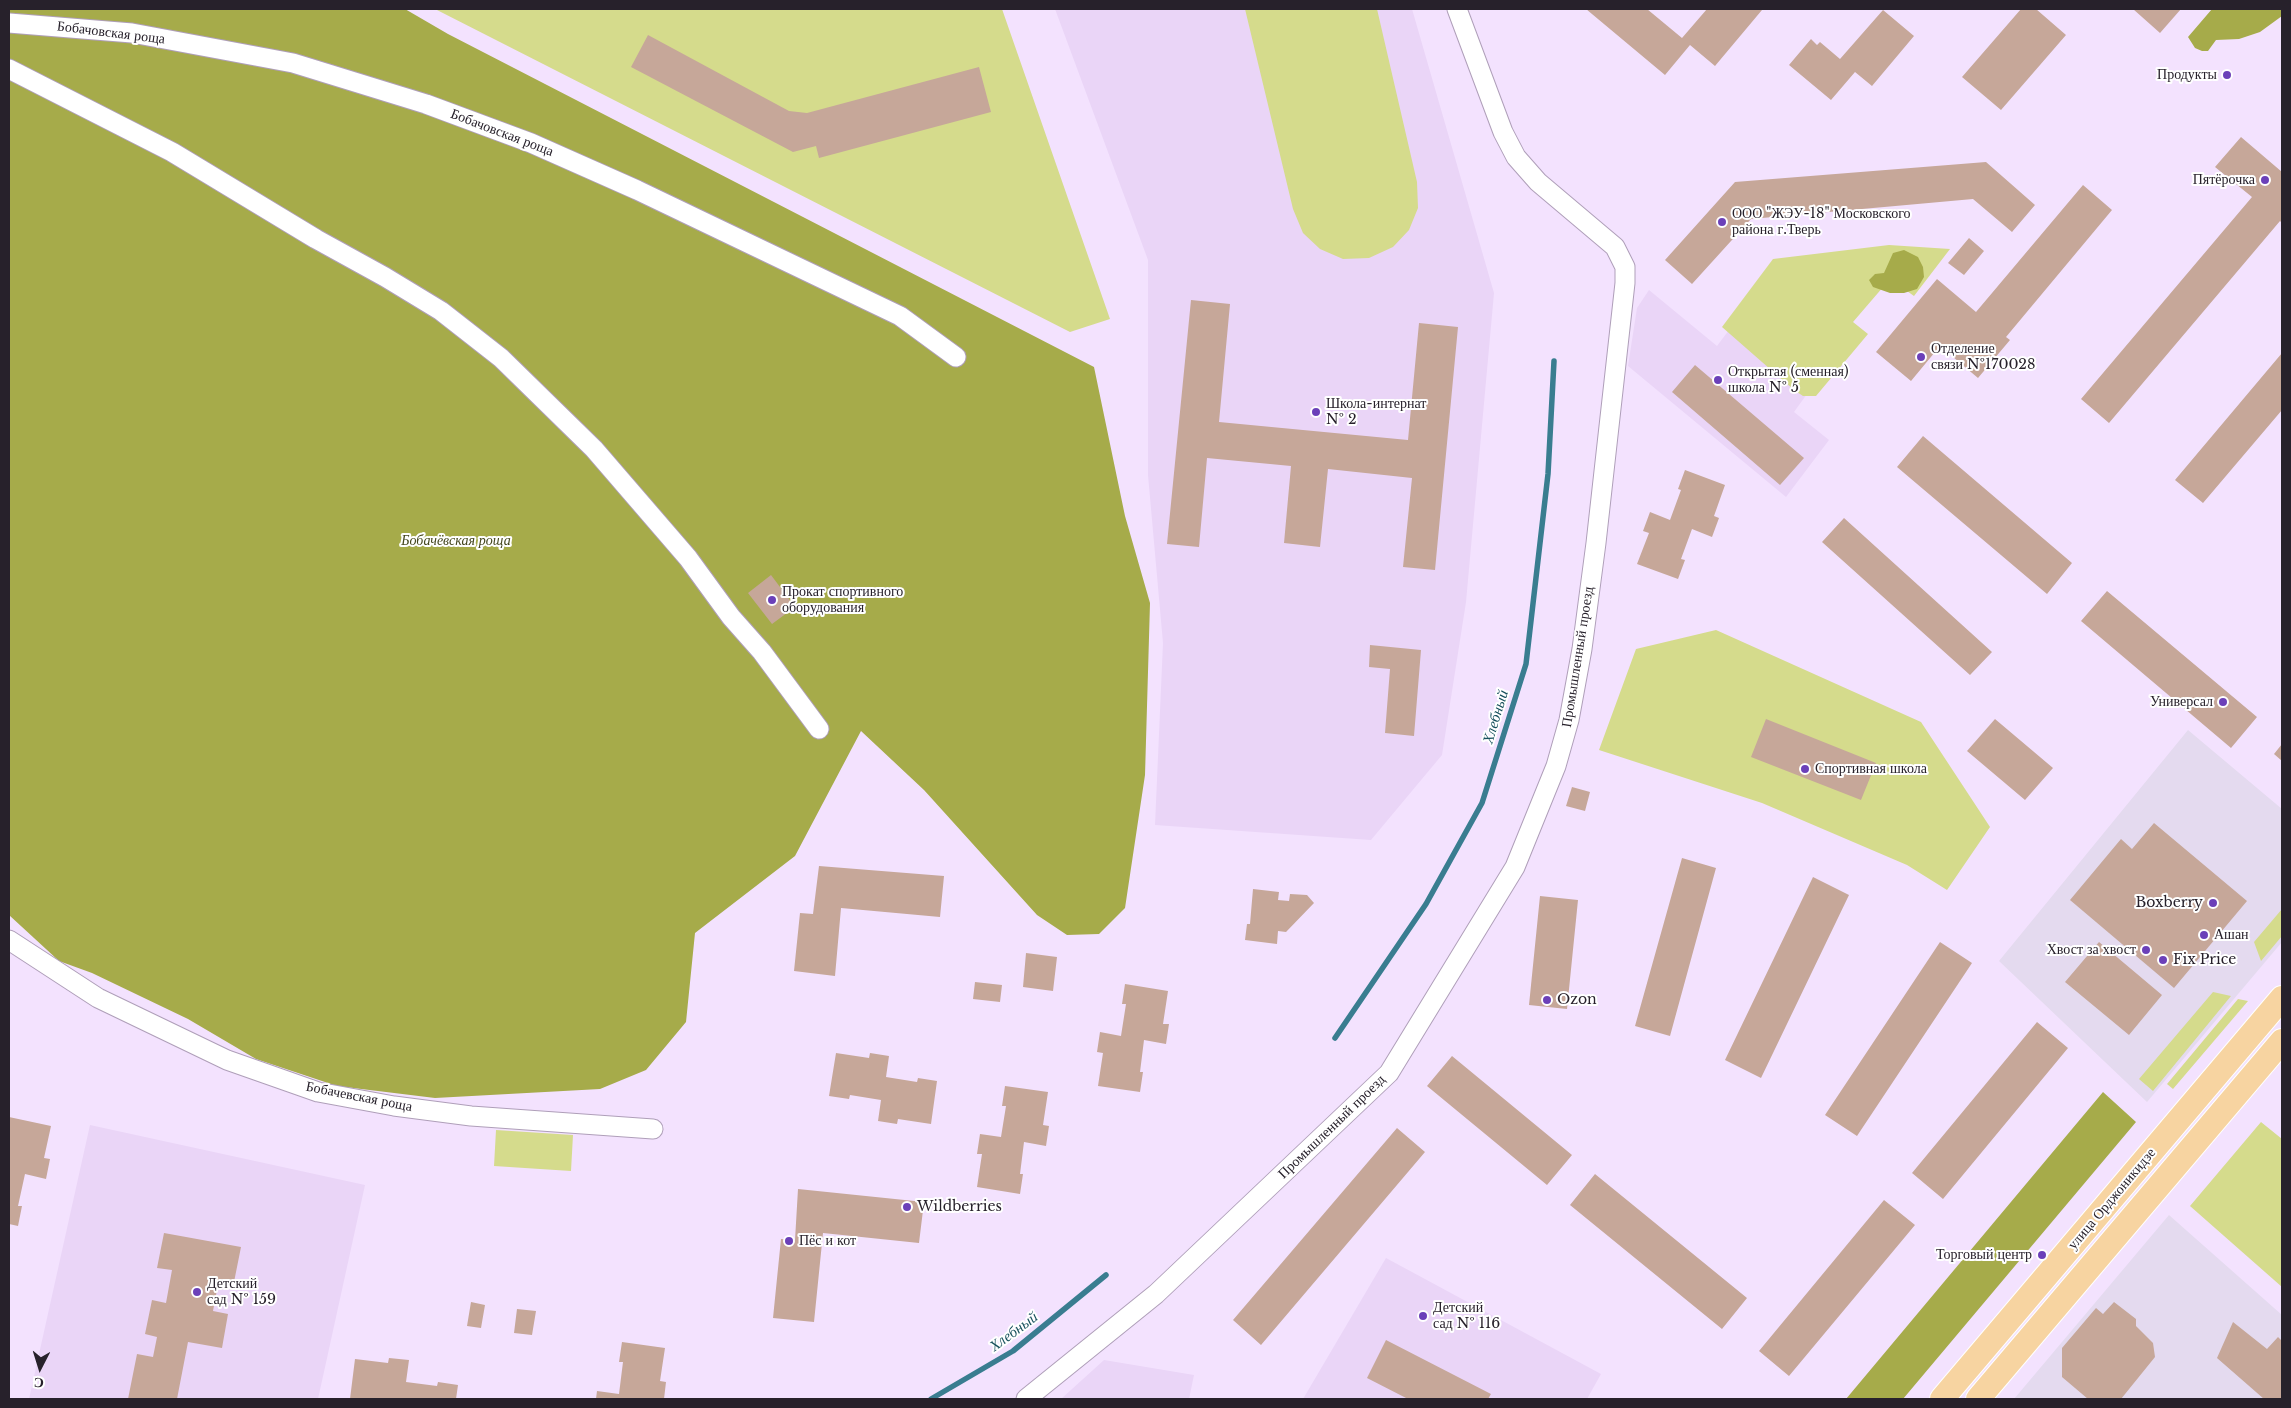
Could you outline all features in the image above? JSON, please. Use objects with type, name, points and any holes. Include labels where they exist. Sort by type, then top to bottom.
[{"type":"main road","name":"улица Орджоникидзе","points":[[1942,1399],[2282,998]]},
{"type":"main road","name":"улица Орджоникидзе","points":[[1978,1399],[2282,1041]]},
{"type":"main road","points":[[2153,1151],[2148,1174],[2149,1182],[2155,1191]]},
{"type":"street","name":"Промышленный проезд","points":[[1026,1399],[1156,1294],[1389,1073],[1515,867],[1556,766],[1569,720],[1584,631],[1625,283],[1624,267],[1615,247],[1538,182],[1516,157],[1503,132],[1457,9]]},
{"type":"street","name":"Бобачовская роща","points":[[9,23],[132,33],[292,63],[426,104],[531,143],[654,198],[900,316],[956,357]]},
{"type":"street","points":[[9,69],[172,152],[316,239],[385,277],[440,311],[501,358],[594,449],[688,558],[731,617],[762,652],[819,728]]},
{"type":"street","name":"Бобачевская роща","points":[[9,940],[98,998],[227,1060],[318,1092],[394,1106],[471,1116],[653,1129]]},
{"type":"shaded area","name":"Школа-интернат № 2","points":[[1055,9],[1412,9],[1494,293],[1466,602],[1442,755],[1371,840],[1155,825],[1163,643],[1148,475],[1148,260]]},
{"type":"shaded area","name":"Открытая (сменная) школа № 5","points":[[1649,290],[1717,346],[1729,330],[1807,394],[1794,412],[1829,440],[1786,497],[1628,366],[1637,308]]},
{"type":"shaded area","points":[[2188,730],[2282,809],[2282,942],[2147,1102],[1999,961]]},
{"type":"shaded area","name":"Детский сад № 159","points":[[90,1125],[365,1185],[318,1399],[29,1399]]},
{"type":"shaded area","points":[[2169,1215],[2282,1315],[2282,1399],[2014,1399]]},
{"type":"shaded area","name":"Детский сад № 116","points":[[1386,1258],[1601,1374],[1587,1399],[1303,1399]]},
{"type":"shaded area","points":[[1104,1360],[1194,1375],[1189,1399],[1061,1399]]},
{"type":"green space","name":"Бобачёвская роща","points":[[9,9],[405,9],[448,34],[1094,367],[1125,516],[1150,603],[1145,775],[1125,908],[1099,934],[1067,935],[1037,915],[924,790],[861,731],[795,856],[695,933],[686,1022],[646,1070],[600,1089],[435,1098],[337,1086],[256,1059],[188,1019],[92,973],[59,961],[9,915]]},
{"type":"green space","points":[[435,9],[1002,9],[1110,319],[1070,332]]},
{"type":"green space","points":[[1245,9],[1377,9],[1417,182],[1418,208],[1409,230],[1393,247],[1369,258],[1343,259],[1320,249],[1303,233],[1293,209]]},
{"type":"green space","points":[[2212,9],[2282,9],[2282,16],[2260,32],[2239,39],[2216,40],[2208,51],[2202,51],[2195,48],[2188,37]]},
{"type":"green space","points":[[1889,245],[1950,249],[1914,296],[1890,279],[1853,322],[1868,334],[1816,396],[1803,396],[1794,390],[1722,327],[1773,259]]},
{"type":"green space","points":[[1904,250],[1918,257],[1923,267],[1924,277],[1917,289],[1904,293],[1890,293],[1873,287],[1869,280],[1875,274],[1884,273],[1893,253]]},
{"type":"green space","name":"Спортивная школа","points":[[1716,630],[1921,722],[1990,827],[1947,890],[1907,865],[1762,803],[1599,750],[1636,649]]},
{"type":"green space","points":[[2282,909],[2282,936],[2261,961],[2254,942]]},
{"type":"green space","points":[[2213,992],[2231,996],[2153,1091],[2139,1079]]},
{"type":"green space","points":[[2238,999],[2248,1001],[2173,1089],[2167,1084]]},
{"type":"green space","points":[[2103,1092],[2136,1122],[1903,1399],[1846,1399]]},
{"type":"green space","points":[[2261,1122],[2282,1139],[2282,1287],[2190,1206]]},
{"type":"green space","points":[[496,1130],[573,1135],[571,1171],[494,1166]]},
{"type":"building","points":[[1586,9],[1647,9],[1682,38],[1707,9],[1762,10],[1715,66],[1690,45],[1665,75]]},
{"type":"building","points":[[2021,9],[2036,9],[2066,35],[2001,110],[1962,77]]},
{"type":"building","points":[[2133,9],[2181,9],[2160,33]]},
{"type":"building","points":[[1883,10],[1914,36],[1872,86],[1855,72],[1831,100],[1789,65],[1811,39],[1817,45],[1820,42],[1840,59]]},
{"type":"building","points":[[648,35],[789,111],[807,113],[979,67],[991,112],[819,158],[816,146],[793,152],[631,67]]},
{"type":"building","points":[[2241,137],[2282,172],[2282,223],[2280,221],[2109,423],[2081,399],[2252,197],[2215,167]]},
{"type":"building","points":[[1986,162],[2035,205],[2012,232],[1973,199],[1751,219],[1692,284],[1665,260],[1735,182]]},
{"type":"building","points":[[2083,185],[2112,210],[2006,337],[2010,340],[1978,378],[1940,346],[1911,381],[1876,352],[1937,279],[1976,312]]},
{"type":"building","points":[[1969,238],[1984,251],[1964,275],[1948,263]]},
{"type":"building","points":[[1191,300],[1230,304],[1219,422],[1408,440],[1419,323],[1458,327],[1435,570],[1403,567],[1412,478],[1328,469],[1320,547],[1284,543],[1291,466],[1207,458],[1199,547],[1167,544]]},
{"type":"building","points":[[2282,353],[2282,410],[2203,503],[2175,480]]},
{"type":"building","points":[[1695,365],[1804,458],[1780,485],[1672,392]]},
{"type":"building","points":[[1923,436],[2072,563],[2047,594],[1897,467]]},
{"type":"building","points":[[1685,470],[1725,485],[1714,516],[1719,518],[1712,537],[1692,529],[1681,559],[1685,560],[1678,579],[1637,564],[1649,533],[1643,531],[1650,512],[1670,520],[1681,490],[1678,489]]},
{"type":"building","points":[[1844,518],[1992,652],[1970,675],[1822,542]]},
{"type":"building","name":"Прокат спортивного оборудования","points":[[771,575],[795,607],[772,624],[748,593]]},
{"type":"building","points":[[2107,591],[2257,717],[2231,748],[2081,621]]},
{"type":"building","points":[[1370,645],[1421,650],[1414,736],[1385,733],[1390,669],[1369,667]]},
{"type":"building","points":[[1766,719],[1876,763],[1861,800],[1751,757]]},
{"type":"building","points":[[1995,719],[2053,768],[2025,800],[1967,751]]},
{"type":"building","points":[[2282,744],[2282,761],[2274,754]]},
{"type":"building","points":[[1572,787],[1590,792],[1585,811],[1566,806]]},
{"type":"building","points":[[2154,823],[2247,901],[2174,988],[2070,900],[2121,839],[2132,849]]},
{"type":"building","points":[[1682,858],[1716,868],[1670,1036],[1635,1026]]},
{"type":"building","points":[[819,866],[944,876],[940,917],[841,908],[835,976],[794,971],[800,913],[813,914]]},
{"type":"building","points":[[1813,877],[1849,895],[1761,1078],[1725,1060]]},
{"type":"building","points":[[1253,889],[1279,892],[1278,900],[1289,901],[1290,894],[1307,895],[1314,903],[1286,932],[1278,931],[1277,944],[1245,940],[1247,924],[1250,924]]},
{"type":"building","points":[[1540,896],[1578,900],[1567,1009],[1529,1005]]},
{"type":"building","points":[[1940,942],[1972,963],[1857,1136],[1825,1115]]},
{"type":"building","points":[[2099,942],[2162,995],[2129,1035],[2065,982]]},
{"type":"building","points":[[1026,953],[1057,957],[1053,991],[1023,987]]},
{"type":"building","points":[[975,982],[1002,985],[1000,1002],[973,999]]},
{"type":"building","points":[[1125,984],[1168,991],[1163,1024],[1169,1024],[1166,1044],[1144,1040],[1140,1072],[1143,1072],[1140,1092],[1098,1086],[1103,1053],[1097,1052],[1100,1032],[1121,1036],[1126,1004],[1122,1004]]},
{"type":"building","points":[[2037,1022],[2068,1048],[1943,1199],[1912,1173]]},
{"type":"building","points":[[836,1053],[869,1058],[870,1053],[889,1056],[886,1077],[917,1082],[918,1078],[937,1081],[931,1124],[898,1119],[897,1124],[878,1121],[881,1100],[850,1095],[849,1099],[829,1096]]},
{"type":"building","points":[[1452,1056],[1572,1155],[1547,1185],[1427,1086]]},
{"type":"building","points":[[1005,1086],[1048,1092],[1043,1125],[1049,1126],[1046,1146],[1024,1142],[1020,1174],[1023,1174],[1020,1194],[977,1187],[982,1154],[977,1154],[980,1134],[1001,1137],[1006,1106],[1002,1106]]},
{"type":"building","points":[[9,1117],[51,1126],[44,1158],[50,1159],[46,1179],[25,1174],[18,1206],[22,1206],[18,1226],[9,1224]]},
{"type":"building","points":[[1397,1128],[1425,1152],[1261,1345],[1233,1320]]},
{"type":"building","points":[[1595,1174],[1747,1298],[1722,1329],[1570,1205]]},
{"type":"building","points":[[798,1189],[924,1202],[919,1243],[823,1233],[814,1322],[773,1318],[781,1239],[795,1240]]},
{"type":"building","points":[[1884,1200],[1915,1225],[1789,1376],[1759,1351]]},
{"type":"building","points":[[164,1233],[241,1247],[234,1282],[219,1279],[213,1311],[228,1314],[222,1348],[188,1342],[177,1399],[128,1399],[137,1354],[153,1357],[157,1337],[145,1334],[152,1300],[166,1303],[172,1270],[157,1268]]},
{"type":"building","points":[[471,1302],[485,1305],[481,1328],[467,1326]]},
{"type":"building","points":[[2114,1302],[2136,1319],[2136,1326],[2153,1343],[2155,1357],[2121,1399],[2088,1399],[2062,1377],[2062,1348],[2096,1308],[2103,1314]]},
{"type":"building","points":[[517,1309],[536,1311],[532,1335],[514,1333]]},
{"type":"building","points":[[2233,1322],[2267,1349],[2278,1337],[2282,1341],[2282,1399],[2264,1399],[2217,1358]]},
{"type":"building","points":[[1386,1340],[1491,1394],[1488,1399],[1408,1399],[1367,1378]]},
{"type":"building","points":[[622,1342],[665,1348],[660,1381],[666,1382],[664,1399],[596,1399],[597,1391],[619,1394],[623,1362],[619,1362]]},
{"type":"building","points":[[389,1358],[409,1360],[406,1382],[437,1386],[438,1382],[458,1385],[456,1399],[350,1399],[355,1359],[388,1363]]},
{"type":"waterway","name":"Хлебный","points":[[1335,1038],[1426,904],[1482,803],[1526,664],[1548,474],[1554,361]]},
{"type":"waterway","name":"Хлебный","points":[[931,1399],[1013,1351],[1106,1275]]},
{"type":"place","name":"Продукты","points":[[2227,75]]},
{"type":"place","name":"Пятёрочка","points":[[2265,180]]},
{"type":"place","name":"ООО \"ЖЭУ-18\" Московского района г.Тверь","points":[[1722,222]]},
{"type":"place","name":"Отделение связи №170028","points":[[1921,357]]},
{"type":"place","name":"Открытая (сменная) школа № 5","points":[[1718,380]]},
{"type":"place","name":"Школа-интернат № 2","points":[[1316,412]]},
{"type":"place","name":"Прокат спортивного оборудования","points":[[772,600]]},
{"type":"place","name":"Универсал","points":[[2223,702]]},
{"type":"place","name":"Спортивная школа","points":[[1805,769]]},
{"type":"place","name":"Boxberry","points":[[2213,903]]},
{"type":"place","name":"Ашан","points":[[2204,935]]},
{"type":"place","name":"Хвост за хвост","points":[[2146,950]]},
{"type":"place","name":"Fix Price","points":[[2163,960]]},
{"type":"place","name":"Ozon","points":[[1547,1000]]},
{"type":"place","name":"Wildberries","points":[[907,1207]]},
{"type":"place","name":"Пёс и кот","points":[[789,1241]]},
{"type":"place","name":"Торговый центр","points":[[2042,1255]]},
{"type":"place","name":"Детский сад № 159","points":[[197,1292]]},
{"type":"place","name":"Детский сад № 116","points":[[1423,1316]]}]
